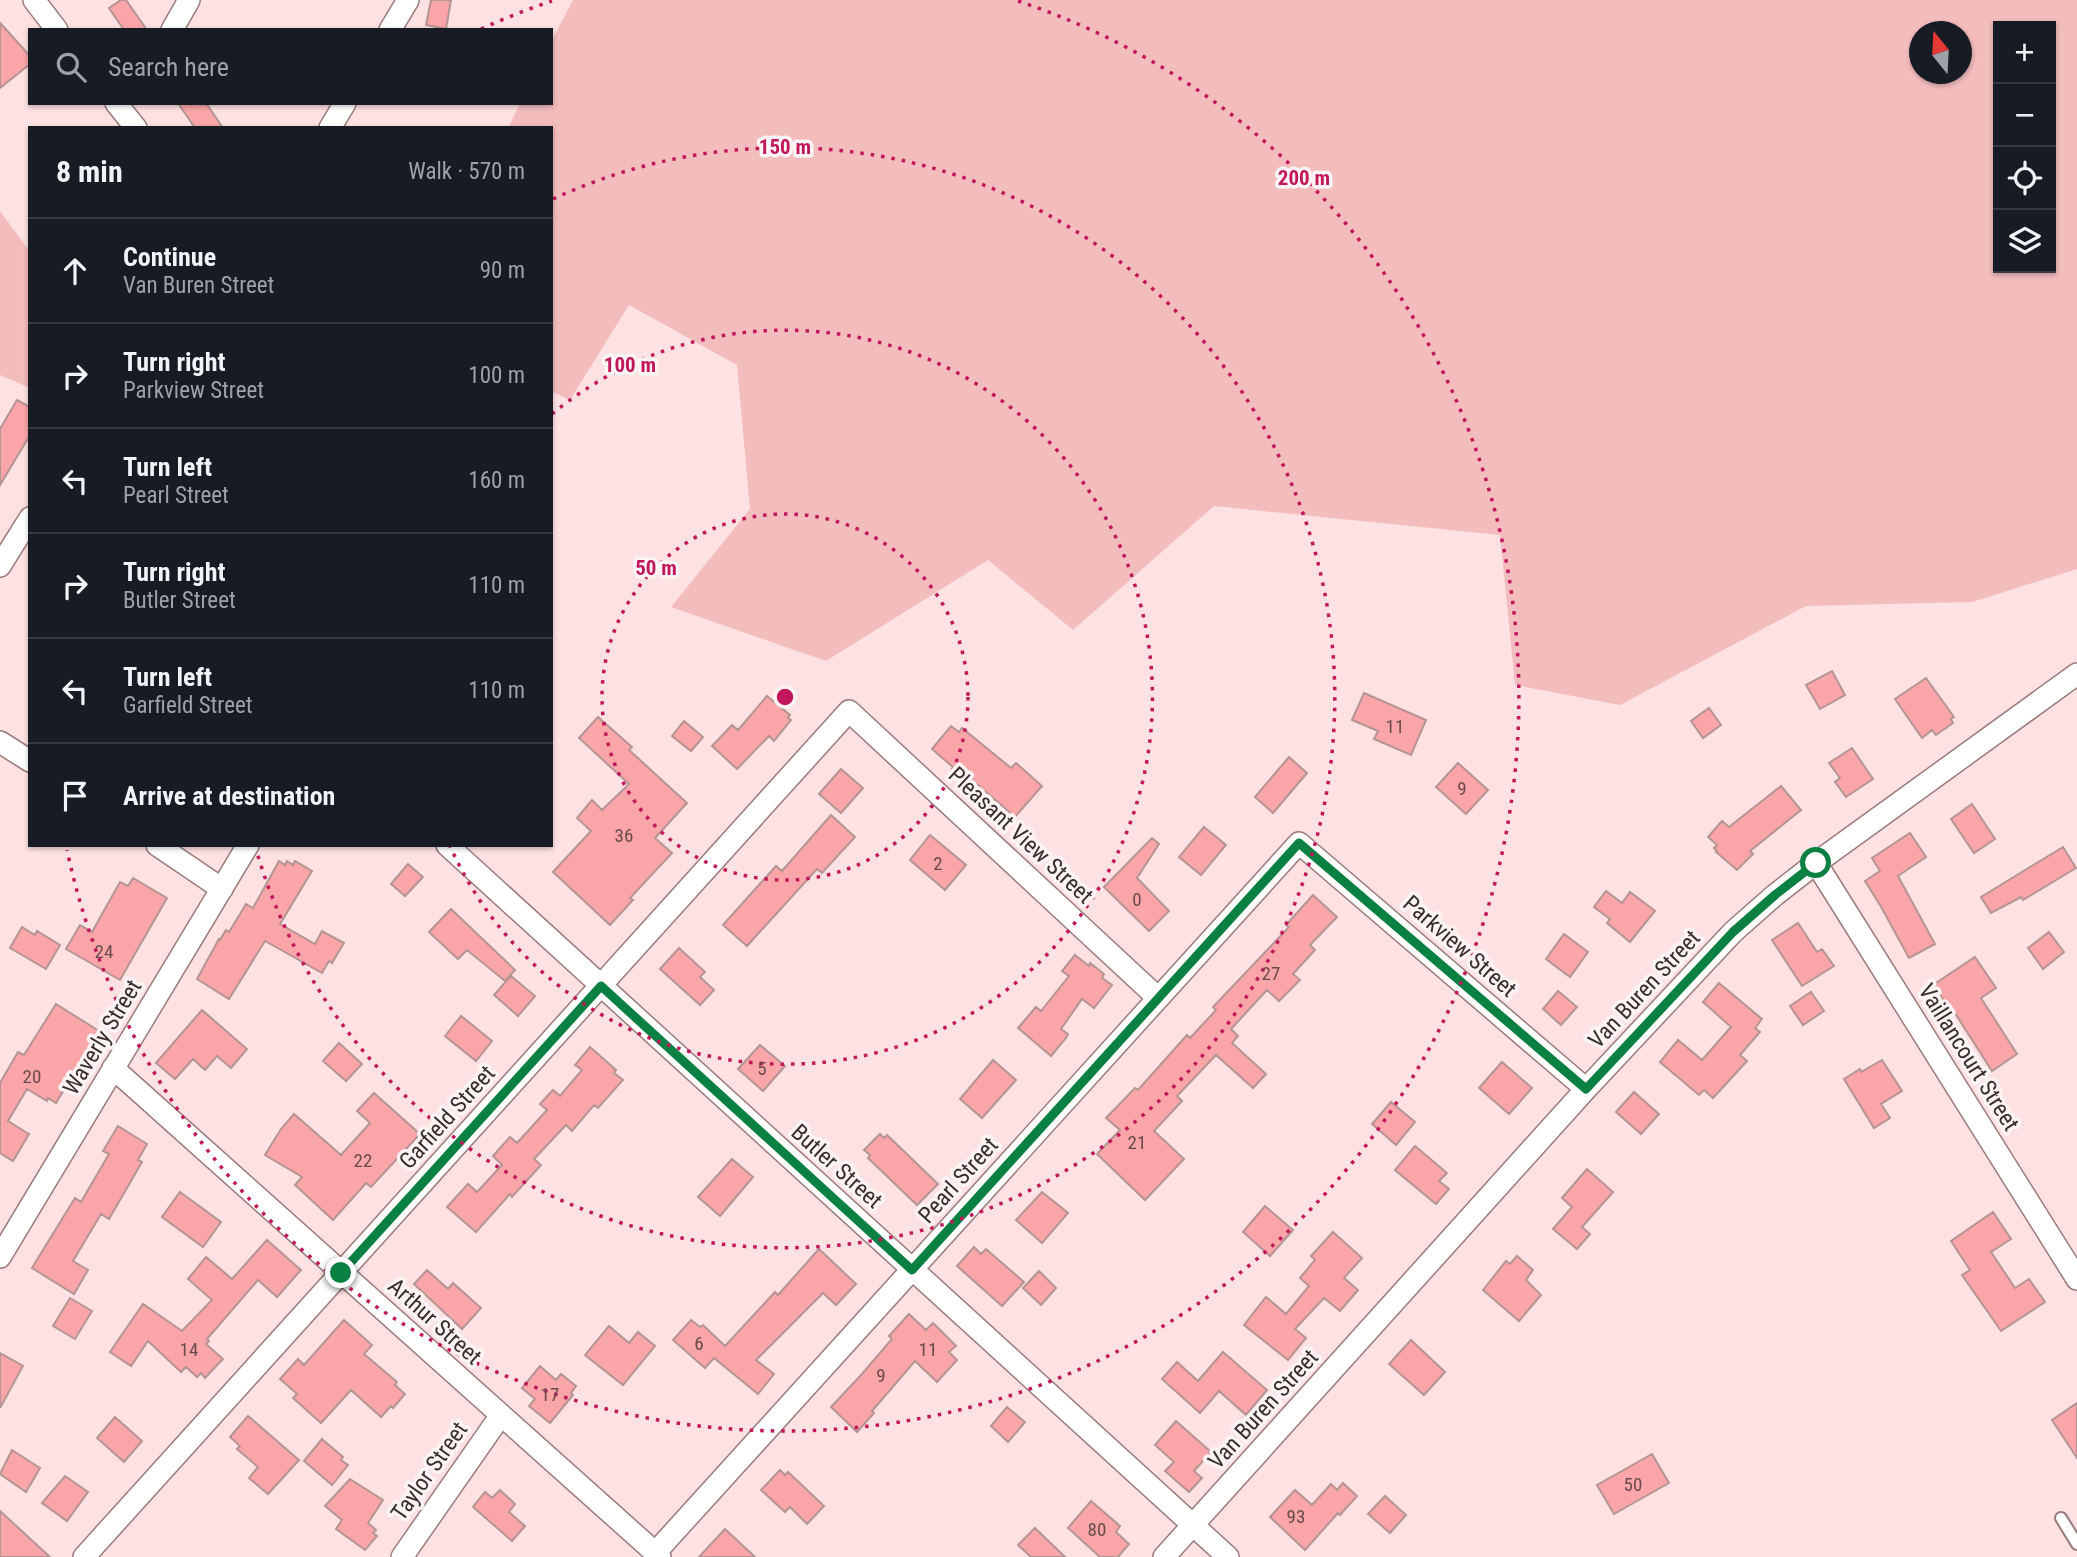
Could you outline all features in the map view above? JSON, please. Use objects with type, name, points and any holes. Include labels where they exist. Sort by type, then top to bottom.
[{"type":"street","points":[[34,0],[55,28]]},
{"type":"street","points":[[173,28],[189,0]]},
{"type":"street","points":[[391,28],[408,0]]},
{"type":"street","points":[[331,126],[344,105]]},
{"type":"street","points":[[0,566],[28,521]]},
{"type":"street","name":"Van Buren Street","points":[[1164,1557],[1586,1089],[1733,932],[1816,863],[2077,674]]},
{"type":"street","name":"Garfield Street","points":[[84,1557],[849,712]]},
{"type":"street","name":"Pleasant View Street","points":[[849,712],[1158,998]]},
{"type":"street","points":[[0,742],[28,760]]},
{"type":"street","name":"Pearl Street","points":[[657,1555],[1299,843]]},
{"type":"street","name":"Parkview Street","points":[[1299,843],[1586,1089]]},
{"type":"street","points":[[160,847],[222,889]]},
{"type":"street","name":"Waverly Street","points":[[0,1257],[247,847]]},
{"type":"street","name":"Butler Street","points":[[449,847],[1228,1557]]},
{"type":"street","name":"Vaillancourt Street","points":[[1816,863],[2077,1279]]},
{"type":"street","name":"Arthur Street","points":[[113,1068],[657,1555]]},
{"type":"street","name":"Taylor Street","points":[[401,1557],[500,1415]]},
{"type":"lane","points":[[2061,1518],[2077,1544]]},
{"type":"shaded area","points":[[573,0],[2077,0],[2077,569],[1972,602],[1806,606],[1620,705],[1515,685],[1500,535],[1214,506],[1073,630],[988,560],[826,661],[671,607],[750,509],[737,365],[629,305],[570,400],[553,392],[553,126],[509,126],[519,105],[553,105],[553,38]]},
{"type":"shaded area","points":[[0,211],[28,249],[28,387],[0,375]]},
{"type":"building","points":[[121,0],[126,0],[146,28],[123,28],[109,8]]},
{"type":"building","points":[[431,0],[451,0],[446,28],[426,25]]},
{"type":"building","points":[[0,23],[28,54],[28,66],[0,88]]},
{"type":"building","points":[[179,105],[207,105],[222,126],[194,126]]},
{"type":"building","points":[[17,400],[28,406],[28,438],[0,485],[0,429]]},
{"type":"building","points":[[1832,671],[1845,695],[1820,709],[1806,685]]},
{"type":"building","points":[[1926,678],[1954,717],[1951,719],[1953,723],[1936,735],[1932,730],[1922,738],[1895,699]]},
{"type":"building","points":[[1364,693],[1426,720],[1411,755],[1374,739],[1378,731],[1352,720]]},
{"type":"building","points":[[767,696],[790,715],[788,718],[791,720],[774,741],[769,736],[737,769],[712,746],[732,725],[738,730]]},
{"type":"building","points":[[1709,708],[1721,725],[1703,738],[1691,721]]},
{"type":"building","points":[[598,717],[632,747],[629,750],[687,803],[655,838],[672,853],[630,898],[633,900],[610,925],[553,872],[591,831],[577,818],[592,800],[602,810],[629,784],[579,738]]},
{"type":"building","points":[[684,721],[703,737],[691,751],[672,736]]},
{"type":"building","points":[[951,726],[959,732],[962,728],[1011,768],[1016,763],[1042,786],[1015,817],[932,749]]},
{"type":"building","points":[[1852,748],[1873,779],[1846,797],[1835,782],[1840,778],[1829,763]]},
{"type":"building","points":[[1289,757],[1307,773],[1273,813],[1255,797]]},
{"type":"building","points":[[1458,763],[1488,790],[1466,814],[1436,787]]},
{"type":"building","points":[[841,769],[863,788],[841,813],[819,794]]},
{"type":"building","points":[[1781,786],[1801,810],[1750,851],[1753,854],[1737,870],[1716,852],[1714,848],[1717,845],[1708,837],[1722,821],[1729,827]]},
{"type":"building","points":[[1972,804],[1995,839],[1974,853],[1951,819]]},
{"type":"building","points":[[831,815],[855,837],[822,873],[817,869],[747,946],[723,925],[776,866],[782,871]]},
{"type":"building","points":[[1204,827],[1226,845],[1201,875],[1179,857]]},
{"type":"building","points":[[1910,833],[1926,857],[1898,876],[1935,944],[1909,958],[1865,881],[1880,871],[1872,858]]},
{"type":"building","points":[[930,835],[966,865],[945,890],[910,860]]},
{"type":"building","points":[[1152,838],[1159,844],[1137,878],[1169,911],[1149,931],[1104,887]]},
{"type":"building","points":[[2063,847],[2076,868],[2023,900],[2021,897],[1991,913],[1981,897]]},
{"type":"building","points":[[279,861],[285,865],[287,861],[293,865],[295,861],[312,871],[280,924],[315,944],[322,931],[344,943],[332,963],[329,961],[322,973],[265,941],[229,999],[197,979],[219,939],[226,930],[229,932],[246,904],[253,908]]},
{"type":"building","points":[[408,864],[423,877],[405,896],[391,884]]},
{"type":"building","points":[[133,878],[167,898],[120,980],[66,949],[80,925],[92,932],[120,882],[128,886]]},
{"type":"building","points":[[1606,891],[1622,903],[1630,892],[1655,911],[1630,942],[1607,923],[1610,919],[1594,907]]},
{"type":"building","points":[[1313,895],[1337,917],[1310,945],[1315,950],[1293,974],[1300,980],[1279,1001],[1267,990],[1231,1029],[1238,1036],[1232,1043],[1266,1074],[1253,1088],[1216,1055],[1177,1096],[1182,1101],[1154,1131],[1184,1159],[1145,1200],[1097,1154],[1120,1130],[1106,1118],[1135,1088],[1138,1090],[1187,1035],[1190,1038],[1216,1010],[1213,1007],[1289,927],[1286,925]]},
{"type":"building","points":[[451,909],[515,970],[505,981],[467,950],[458,959],[429,932]]},
{"type":"building","points":[[1798,923],[1817,952],[1822,949],[1834,966],[1802,986],[1772,940]]},
{"type":"building","points":[[22,927],[35,935],[37,931],[60,945],[46,969],[10,948]]},
{"type":"building","points":[[2049,932],[2064,952],[2043,969],[2028,948]]},
{"type":"building","points":[[1564,934],[1588,952],[1570,977],[1546,959]]},
{"type":"building","points":[[679,948],[705,972],[700,977],[714,990],[700,1005],[660,969]]},
{"type":"building","points":[[1075,955],[1104,974],[1102,978],[1112,985],[1094,1008],[1082,999],[1061,1029],[1068,1034],[1066,1038],[1051,1056],[1018,1028],[1036,1007],[1041,1011],[1069,976],[1062,971]]},
{"type":"building","points":[[1975,957],[1996,988],[1981,998],[2017,1054],[1992,1071],[1953,1010],[1951,1011],[1933,985]]},
{"type":"building","points":[[511,976],[535,996],[518,1016],[494,995]]},
{"type":"building","points":[[1719,983],[1762,1019],[1755,1028],[1760,1032],[1740,1055],[1747,1061],[1713,1098],[1704,1090],[1699,1095],[1660,1062],[1678,1040],[1702,1060],[1731,1027],[1703,1002]]},
{"type":"building","points":[[1558,991],[1577,1007],[1561,1025],[1543,1009]]},
{"type":"building","points":[[1811,992],[1824,1011],[1803,1025],[1790,1006]]},
{"type":"building","points":[[56,1004],[99,1031],[56,1103],[48,1098],[47,1101],[27,1089],[8,1121],[29,1134],[13,1161],[0,1153],[0,1083],[18,1052],[24,1055]]},
{"type":"building","points":[[202,1010],[247,1049],[231,1068],[217,1056],[205,1070],[193,1059],[175,1079],[156,1063]]},
{"type":"building","points":[[461,1016],[492,1041],[476,1061],[445,1036]]},
{"type":"building","points":[[339,1043],[362,1064],[346,1081],[323,1061]]},
{"type":"building","points":[[760,1045],[785,1066],[763,1091],[738,1069]]},
{"type":"building","points":[[590,1047],[616,1070],[614,1073],[623,1080],[598,1108],[594,1105],[572,1131],[566,1125],[534,1159],[541,1165],[476,1232],[447,1207],[468,1184],[477,1192],[502,1165],[493,1156],[510,1137],[517,1143],[547,1110],[540,1104],[553,1090],[560,1096],[582,1070],[575,1065]]},
{"type":"building","points":[[993,1060],[1016,1080],[982,1118],[960,1099]]},
{"type":"building","points":[[1882,1060],[1902,1091],[1881,1104],[1890,1118],[1874,1128],[1844,1079]]},
{"type":"building","points":[[1502,1062],[1532,1088],[1509,1114],[1479,1088]]},
{"type":"building","points":[[1634,1092],[1659,1114],[1641,1134],[1616,1112]]},
{"type":"building","points":[[374,1093],[420,1134],[371,1187],[366,1183],[333,1220],[295,1185],[302,1177],[265,1155],[294,1114],[341,1155],[370,1123],[357,1111]]},
{"type":"building","points":[[1391,1102],[1415,1122],[1396,1145],[1372,1124]]},
{"type":"building","points":[[118,1126],[147,1144],[138,1160],[142,1162],[109,1219],[101,1214],[73,1261],[88,1270],[74,1294],[32,1268],[75,1198],[81,1202],[109,1154],[103,1151]]},
{"type":"building","points":[[880,1134],[884,1138],[887,1135],[938,1184],[917,1205],[868,1158],[870,1155],[864,1150]]},
{"type":"building","points":[[1415,1146],[1447,1173],[1439,1181],[1449,1189],[1436,1204],[1395,1170]]},
{"type":"building","points":[[732,1159],[753,1177],[720,1216],[698,1197]]},
{"type":"building","points":[[1587,1169],[1613,1192],[1582,1227],[1590,1234],[1577,1249],[1553,1229],[1572,1207],[1562,1198]]},
{"type":"building","points":[[180,1192],[221,1222],[203,1247],[162,1217]]},
{"type":"building","points":[[1042,1192],[1068,1213],[1042,1243],[1016,1220]]},
{"type":"building","points":[[1265,1206],[1293,1230],[1270,1256],[1243,1232]]},
{"type":"building","points":[[1993,1212],[2011,1239],[1991,1252],[2015,1288],[2029,1279],[2045,1302],[2001,1331],[1962,1275],[1970,1270],[1951,1241]]},
{"type":"building","points":[[1333,1232],[1362,1258],[1344,1278],[1358,1290],[1340,1311],[1324,1298],[1295,1329],[1306,1338],[1288,1360],[1244,1325],[1266,1297],[1286,1314],[1309,1286],[1300,1278],[1315,1260],[1311,1256]]},
{"type":"building","points":[[267,1240],[301,1270],[277,1297],[258,1280],[207,1339],[209,1341],[206,1344],[223,1359],[205,1378],[201,1373],[197,1377],[186,1367],[181,1372],[148,1341],[131,1366],[110,1352],[143,1304],[182,1331],[212,1300],[188,1279],[206,1257],[232,1279]]},
{"type":"building","points":[[974,1247],[981,1254],[986,1249],[1024,1282],[1002,1306],[957,1266]]},
{"type":"building","points":[[819,1249],[856,1284],[836,1305],[823,1293],[756,1360],[774,1374],[758,1394],[714,1358],[705,1368],[673,1340],[691,1320],[700,1327],[703,1325],[725,1346],[775,1292],[778,1295]]},
{"type":"building","points":[[1517,1256],[1533,1270],[1526,1280],[1541,1295],[1519,1321],[1483,1290],[1506,1261],[1510,1264]]},
{"type":"building","points":[[427,1270],[448,1289],[453,1283],[481,1308],[462,1329],[414,1284]]},
{"type":"building","points":[[1039,1271],[1056,1288],[1041,1305],[1023,1288]]},
{"type":"building","points":[[70,1298],[92,1311],[75,1339],[53,1326]]},
{"type":"building","points":[[909,1314],[926,1330],[933,1323],[956,1346],[949,1352],[957,1360],[937,1382],[915,1361],[857,1432],[831,1407],[892,1339],[889,1336]]},
{"type":"building","points":[[344,1320],[372,1345],[364,1354],[397,1382],[395,1385],[405,1394],[381,1417],[351,1390],[321,1423],[293,1398],[297,1394],[280,1379],[298,1359],[304,1365]]},
{"type":"building","points":[[609,1326],[629,1343],[638,1332],[655,1346],[623,1385],[585,1355]]},
{"type":"building","points":[[1411,1340],[1445,1372],[1424,1395],[1389,1364]]},
{"type":"building","points":[[1223,1352],[1267,1390],[1246,1415],[1219,1391],[1200,1413],[1162,1379],[1177,1362],[1198,1381]]},
{"type":"building","points":[[0,1353],[23,1366],[0,1408]]},
{"type":"building","points":[[540,1366],[556,1380],[561,1374],[576,1386],[571,1393],[573,1395],[550,1423],[529,1406],[535,1399],[522,1388]]},
{"type":"building","points":[[2077,1403],[2077,1458],[2052,1420]]},
{"type":"building","points":[[1007,1407],[1025,1422],[1008,1442],[991,1426]]},
{"type":"building","points":[[248,1416],[299,1460],[268,1494],[249,1478],[258,1467],[237,1449],[240,1446],[230,1437]]},
{"type":"building","points":[[115,1417],[142,1441],[124,1462],[97,1438]]},
{"type":"building","points":[[1176,1421],[1211,1452],[1194,1471],[1202,1478],[1189,1492],[1165,1471],[1174,1462],[1155,1445]]},
{"type":"building","points":[[322,1439],[343,1457],[341,1460],[348,1465],[332,1485],[304,1461]]},
{"type":"building","points":[[12,1450],[40,1468],[26,1492],[0,1474]]},
{"type":"building","points":[[1652,1454],[1669,1483],[1614,1514],[1597,1485]]},
{"type":"building","points":[[780,1470],[785,1475],[788,1472],[824,1506],[807,1524],[790,1507],[785,1512],[761,1490]]},
{"type":"building","points":[[65,1476],[88,1492],[67,1521],[42,1503]]},
{"type":"building","points":[[350,1479],[383,1500],[368,1523],[376,1530],[373,1533],[377,1536],[365,1550],[336,1529],[342,1520],[325,1506]]},
{"type":"building","points":[[1343,1483],[1357,1496],[1305,1550],[1270,1517],[1295,1490],[1312,1505],[1331,1484],[1337,1490]]},
{"type":"building","points":[[500,1490],[515,1504],[509,1512],[525,1526],[512,1541],[473,1507],[485,1492],[492,1498]]},
{"type":"building","points":[[1385,1496],[1406,1515],[1390,1533],[1368,1514]]},
{"type":"building","points":[[1091,1501],[1120,1526],[1116,1532],[1129,1544],[1118,1557],[1100,1557],[1068,1528]]},
{"type":"building","points":[[0,1511],[50,1557],[0,1557]]},
{"type":"building","points":[[1035,1528],[1065,1557],[1031,1557],[1018,1545]]},
{"type":"building","points":[[725,1529],[755,1557],[699,1557]]},
{"type":"route","points":[[341,1273],[601,986],[912,1270],[1299,843],[1586,1089],[1733,932],[1816,863]]}]
